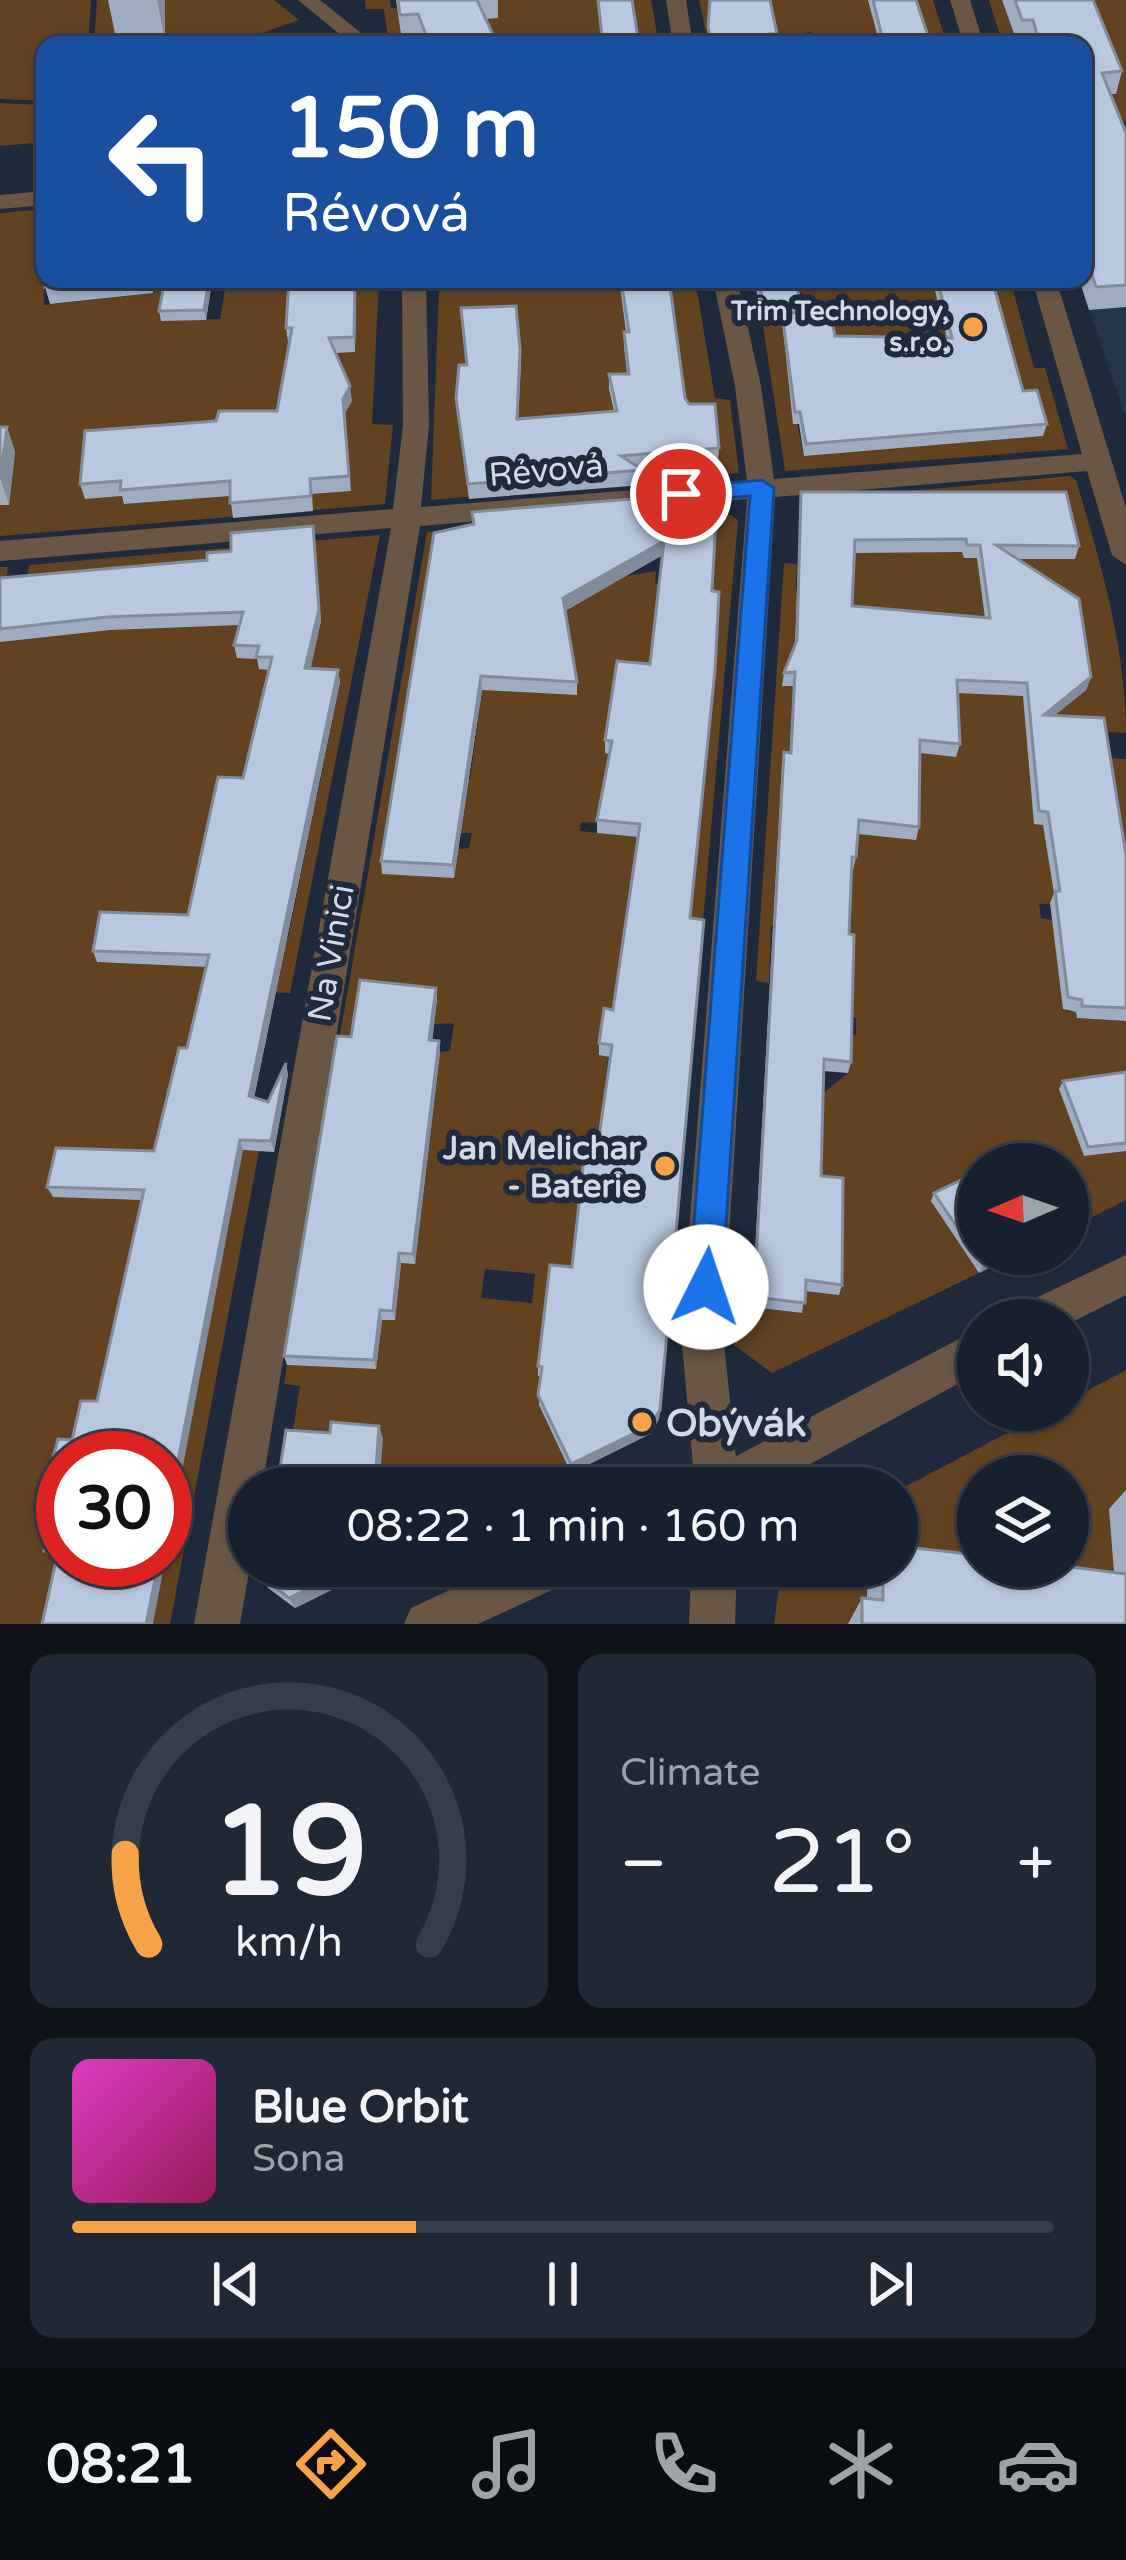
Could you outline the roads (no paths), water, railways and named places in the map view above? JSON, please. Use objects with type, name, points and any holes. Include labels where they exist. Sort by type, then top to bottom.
[{"type":"street","points":[[308,0],[354,36]]},
{"type":"street","points":[[676,0],[682,36]]},
{"type":"street","points":[[960,0],[971,36]]},
{"type":"street","points":[[0,202],[36,199]]},
{"type":"street","name":"Na Vinici","points":[[217,1624],[407,517],[416,425],[414,288]]},
{"type":"street","points":[[718,1467],[703,1334],[762,488],[748,386],[727,288]]},
{"type":"street","points":[[1047,288],[1126,554]]},
{"type":"street","name":"Révová","points":[[0,551],[1099,460]]},
{"type":"street","points":[[1076,1299],[1126,1274]]},
{"type":"street","points":[[759,1467],[957,1361]]},
{"type":"street","points":[[427,1624],[507,1587]]},
{"type":"street","points":[[712,1624],[713,1587]]},
{"type":"place","name":"Trim Technology, s.r.o.","points":[[973,327]]},
{"type":"place","name":"Jan Melichar - Baterie","points":[[665,1166]]},
{"type":"place","name":"Obývák","points":[[642,1422]]}]
